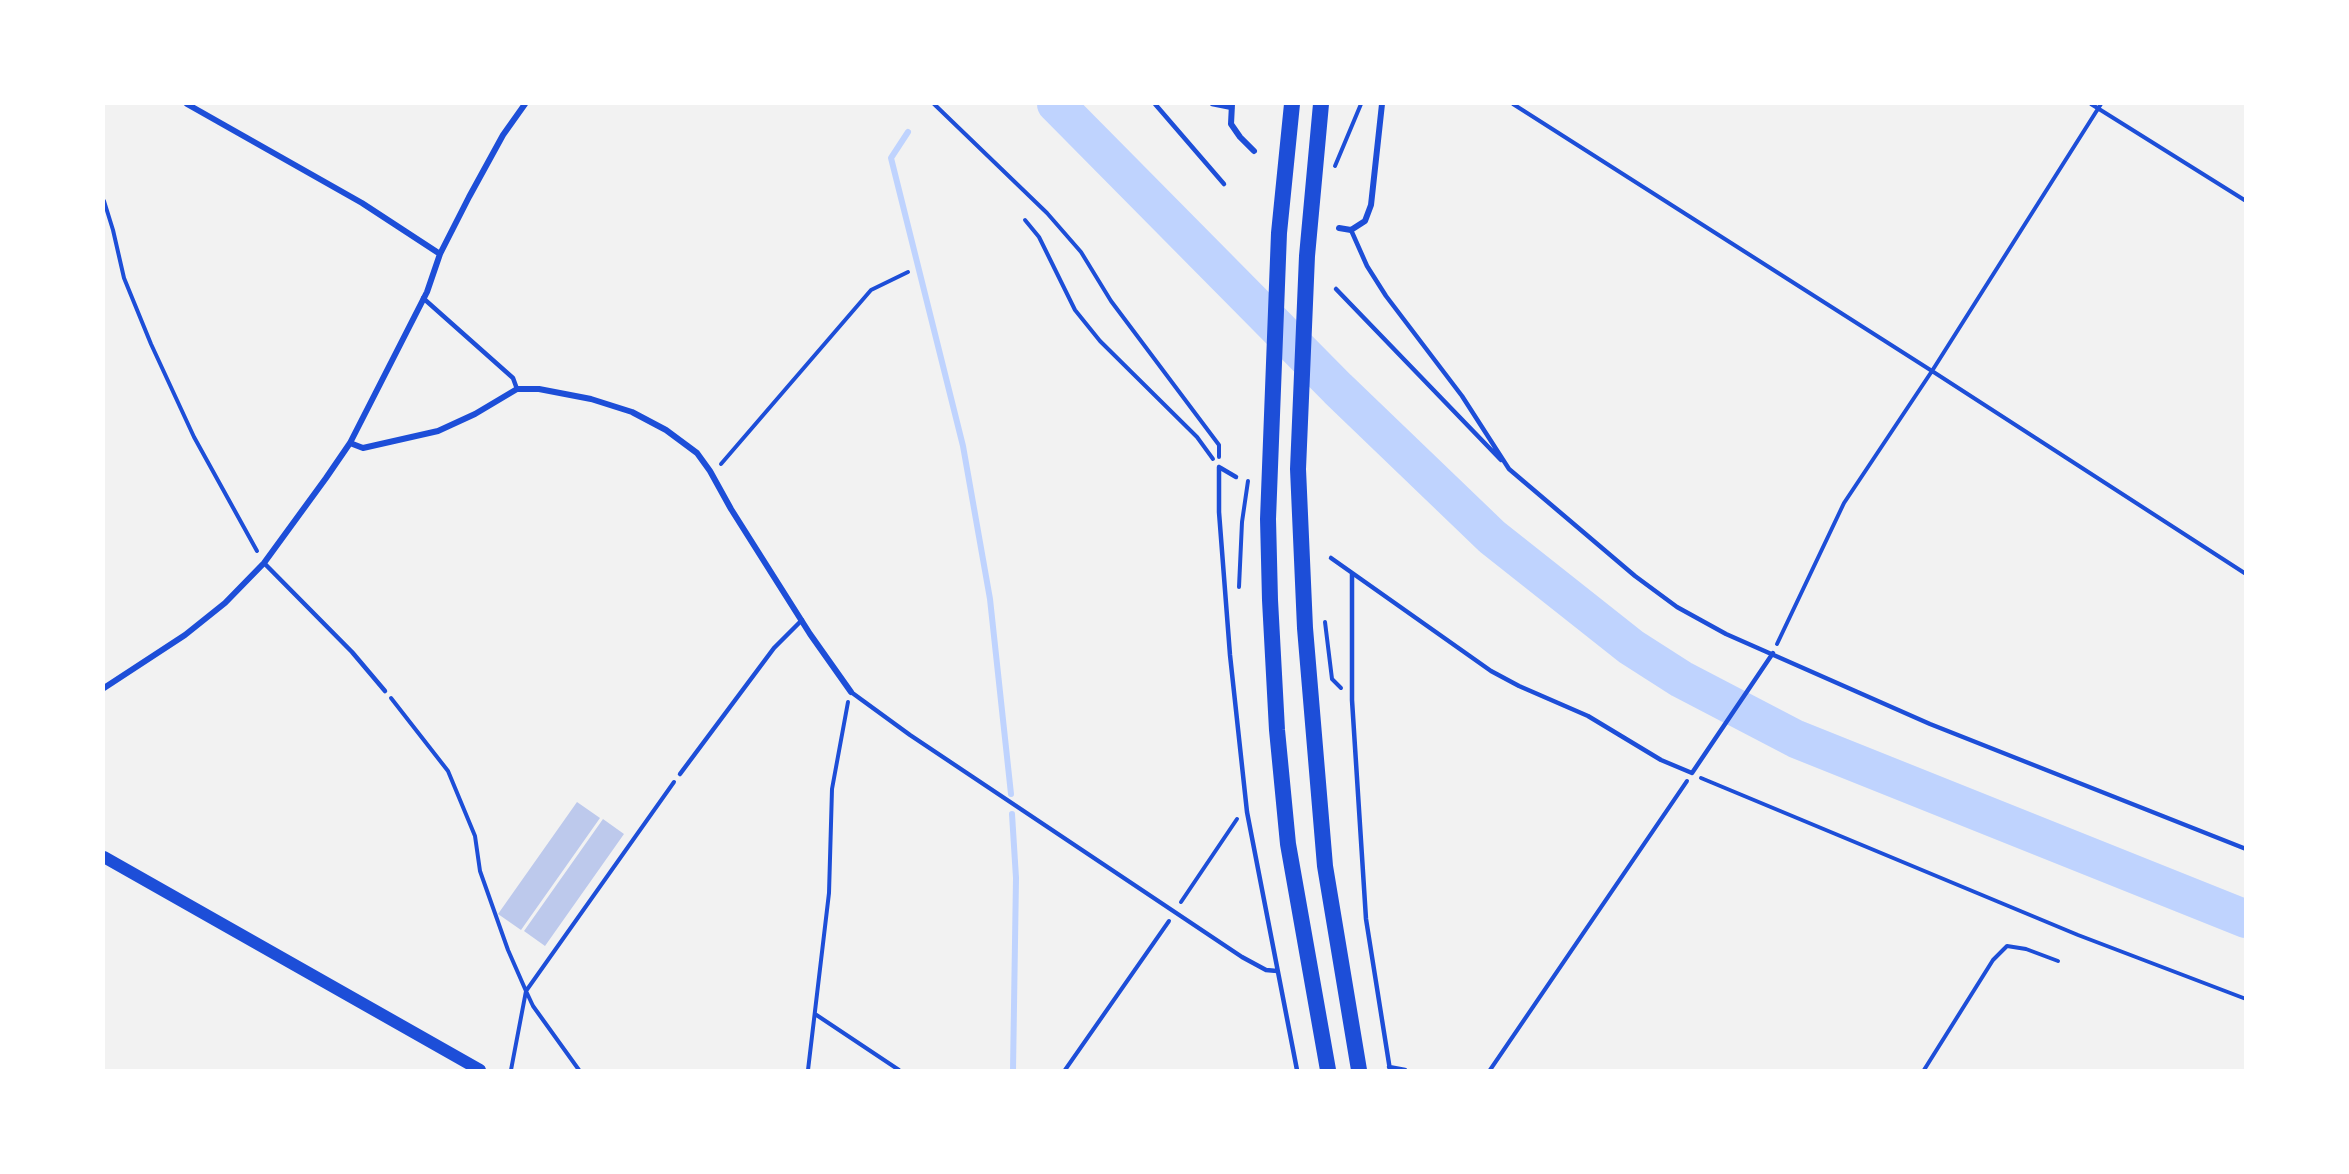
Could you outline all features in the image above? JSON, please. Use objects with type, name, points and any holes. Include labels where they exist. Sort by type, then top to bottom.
[{"type":"highway","points":[[1292,104],[1279,233],[1270,448],[1269,565],[1276,730],[1288,844],[1328,1071]]},
{"type":"highway","points":[[1321,104],[1307,256],[1298,469],[1305,628],[1325,866],[1359,1071]]},
{"type":"main road","points":[[104,857],[480,1071]]},
{"type":"street","points":[[188,104],[362,203],[440,254]]},
{"type":"street","points":[[104,688],[186,635],[225,603],[264,563],[350,442],[423,298],[440,254],[503,135],[525,104]]},
{"type":"street","points":[[1339,228],[1351,230],[1365,221],[1371,205],[1382,104]]},
{"type":"street","points":[[1232,106],[1231,124],[1239,137],[1254,151]]},
{"type":"street","points":[[350,442],[363,448],[438,431],[476,414],[517,389],[539,389],[591,399],[632,412],[666,430],[697,453],[802,620],[851,692]]},
{"type":"lane","points":[[1155,104],[1224,184]]},
{"type":"lane","points":[[1212,104],[1232,106]]},
{"type":"lane","points":[[1351,230],[1367,266],[1386,296],[1462,396],[1509,469]]},
{"type":"lane","points":[[1336,288],[1509,469],[1635,576],[1677,607],[1771,655],[1930,724],[2246,849]]},
{"type":"lane","points":[[423,298],[513,378],[517,389]]},
{"type":"lane","points":[[1219,467],[1236,477]]},
{"type":"lane","points":[[1219,467],[1219,512],[1230,656],[1247,812],[1297,1071]]},
{"type":"lane","points":[[1331,558],[1491,670],[1519,686],[1588,716],[1661,760],[1693,771],[1771,655]]},
{"type":"lane","points":[[264,563],[352,652],[385,691]]},
{"type":"lane","points":[[1352,573],[1352,700],[1366,919],[1390,1069],[1405,1071]]},
{"type":"lane","points":[[680,774],[774,648],[802,620]]},
{"type":"lane","points":[[851,692],[910,735],[1254,965],[1266,970],[1277,971]]},
{"type":"path","points":[[934,104],[1047,213],[1081,252],[1111,301],[1219,445],[1219,467]]},
{"type":"path","points":[[1334,169],[1361,104]]},
{"type":"path","points":[[1513,104],[2246,574]]},
{"type":"path","points":[[2091,104],[2100,106],[2246,201]]},
{"type":"path","points":[[1771,655],[1844,503],[1932,371],[2100,106]]},
{"type":"path","points":[[104,201],[124,278],[151,344],[194,437],[264,563]]},
{"type":"path","points":[[1025,220],[1039,237],[1075,310],[1100,341],[1197,437],[1219,467]]},
{"type":"path","points":[[710,471],[721,464],[871,290],[908,272]]},
{"type":"path","points":[[1238,597],[1242,522]]},
{"type":"path","points":[[1325,620],[1332,679]]},
{"type":"path","points":[[385,691],[448,771],[475,836],[480,871],[508,950],[533,1006],[579,1071]]},
{"type":"path","points":[[808,1071],[829,893],[832,789],[843,717],[851,692]]},
{"type":"path","points":[[1490,1071],[1693,771],[1731,791],[2078,935],[2246,999]]},
{"type":"path","points":[[511,1071],[526,991],[680,774]]},
{"type":"path","points":[[1065,1071],[1175,912],[1234,820],[1247,812]]},
{"type":"path","points":[[1923,1071],[1993,960],[2007,946],[2026,949],[2058,961]]},
{"type":"path","points":[[815,1014],[899,1071]]},
{"type":"building","points":[[577,802],[600,818],[521,930],[498,914]]},
{"type":"building","points":[[603,819],[624,834],[545,946],[524,931]]},
{"type":"waterway","points":[[1056,104],[1338,389],[1492,537],[1631,647],[1681,679],[1796,739],[2246,919]]},
{"type":"waterway","points":[[908,132],[891,158],[963,446],[990,599],[1011,794]]},
{"type":"waterway","points":[[1012,814],[1016,878],[1013,1070]]}]
